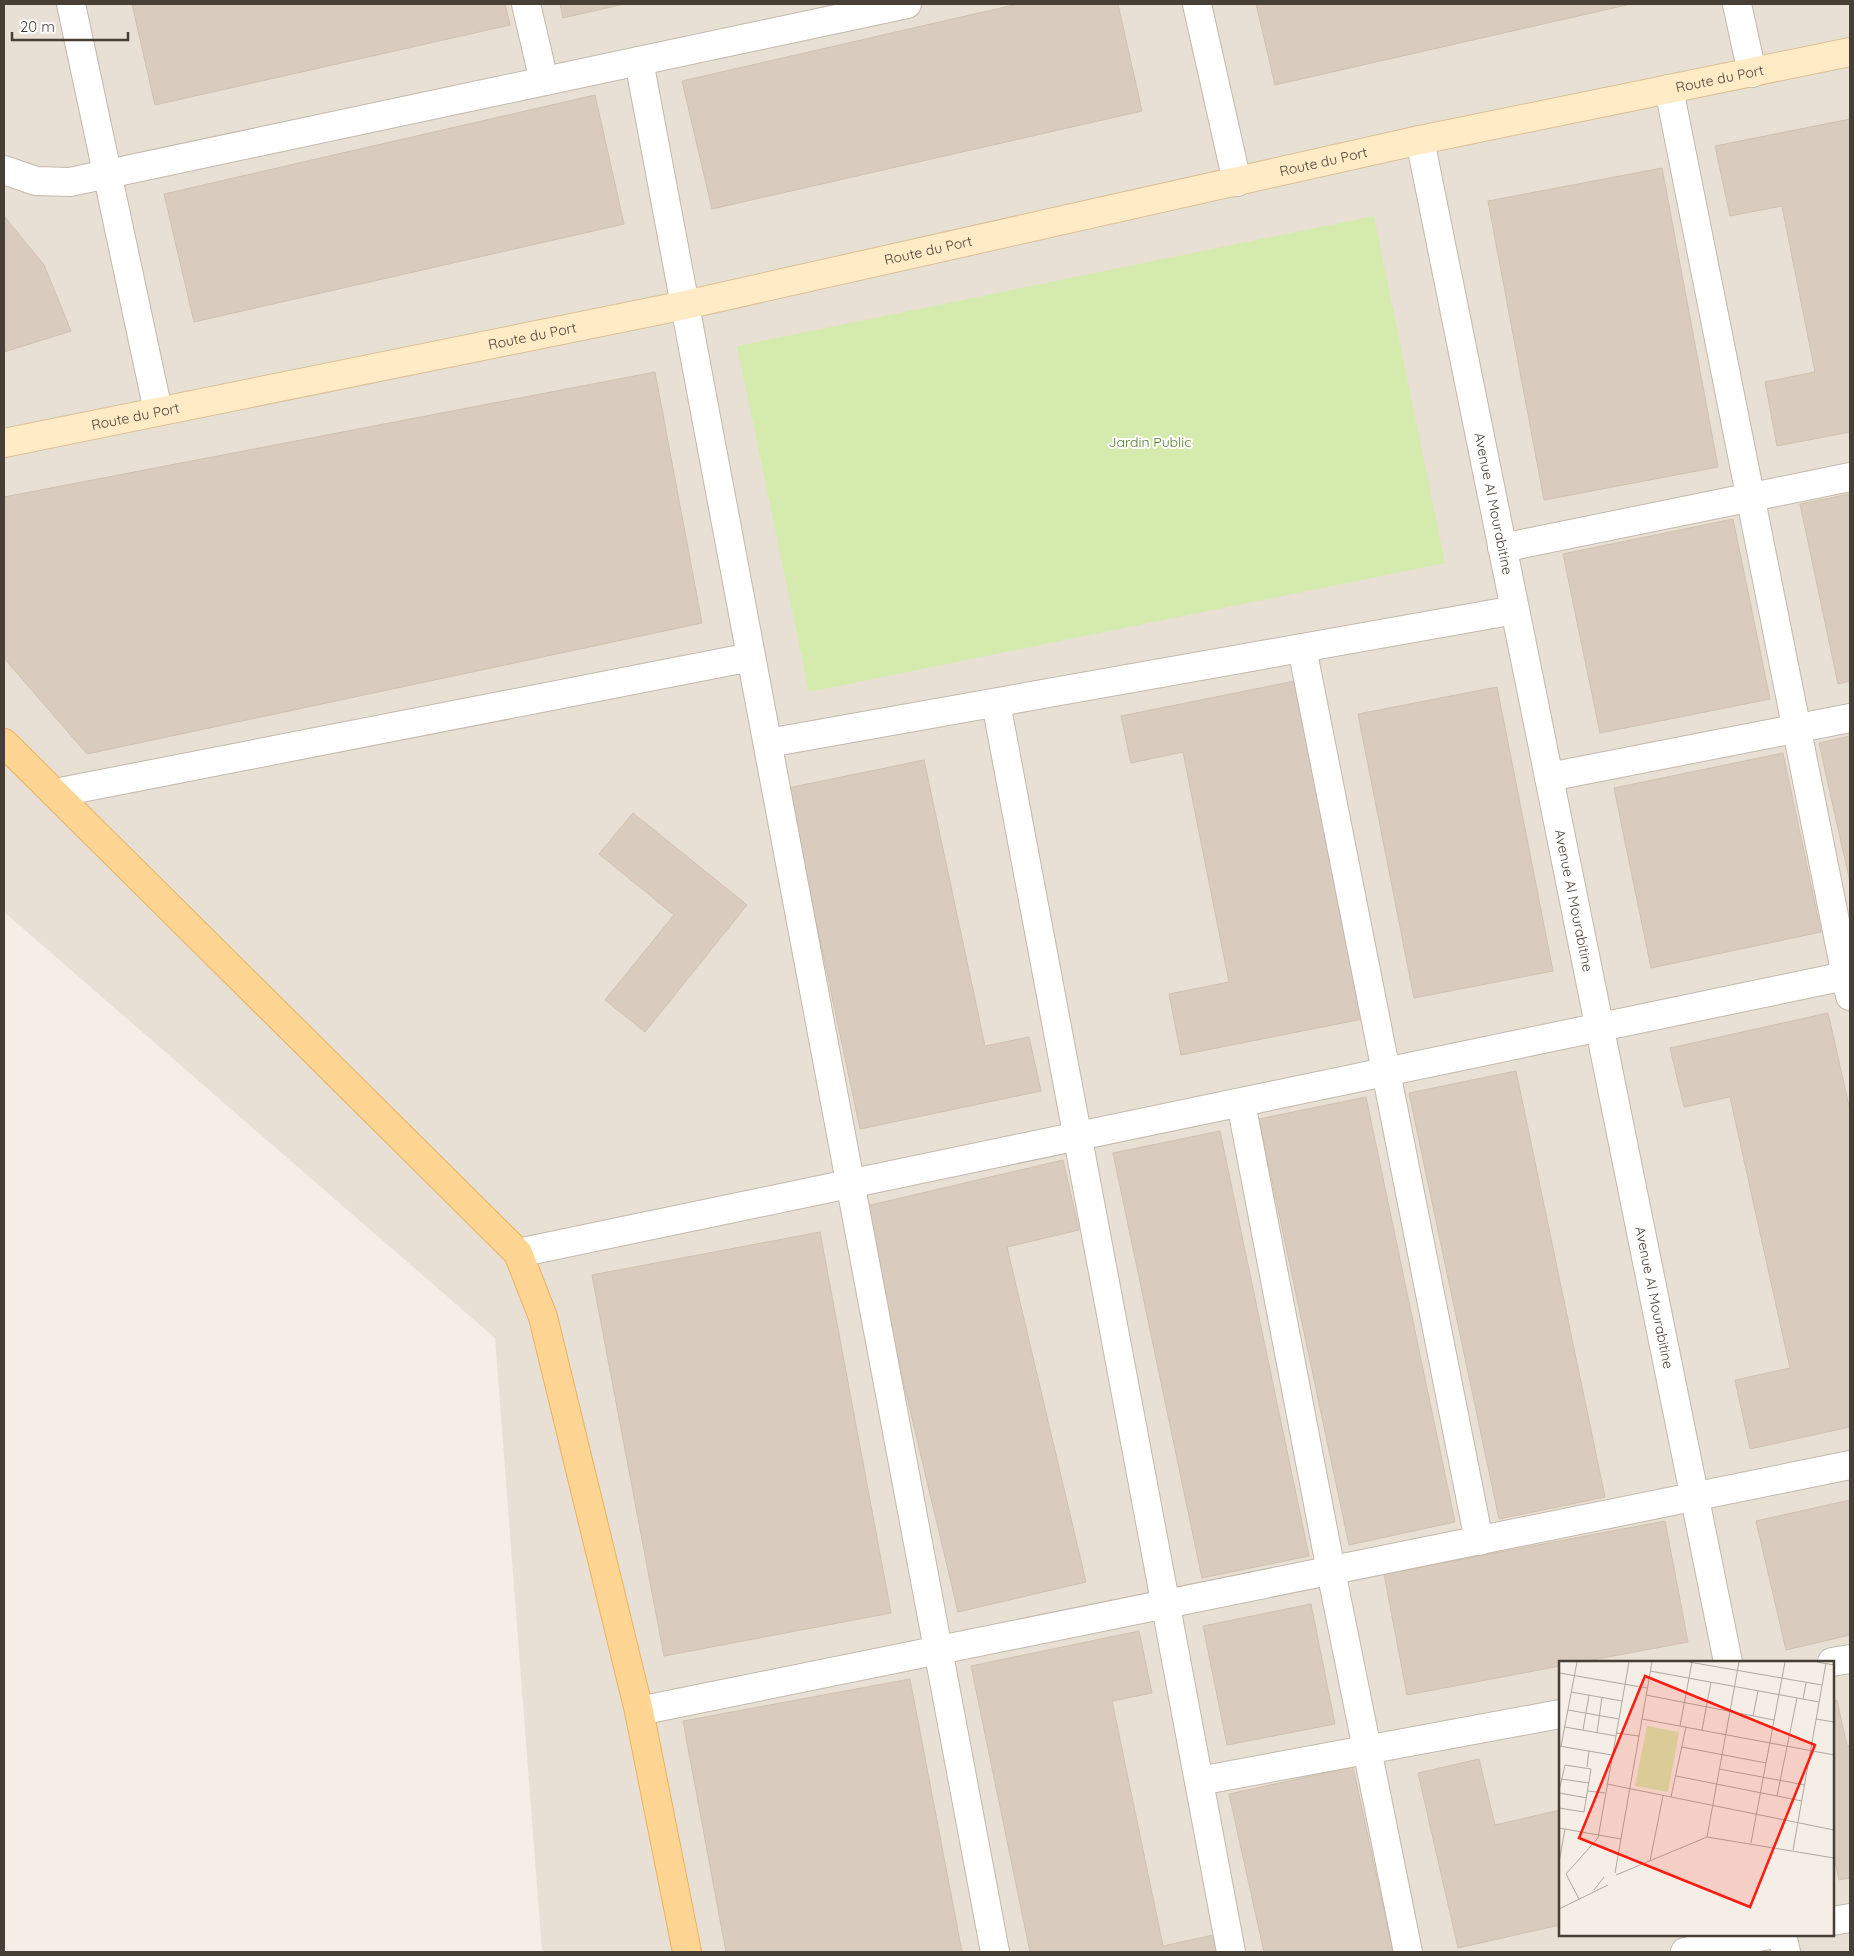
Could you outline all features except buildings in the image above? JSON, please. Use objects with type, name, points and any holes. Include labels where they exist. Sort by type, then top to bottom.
[{"type":"main road","points":[[4,743],[518,1253],[543,1317],[638,1711],[687,1952]]},
{"type":"street","points":[[72,4],[158,411]]},
{"type":"street","points":[[526,4],[544,81]]},
{"type":"street","points":[[4,170],[36,181],[70,182],[907,4]]},
{"type":"street","points":[[1198,4],[1238,182]]},
{"type":"street","points":[[1737,4],[1752,73]]},
{"type":"street","name":"Route du Port","points":[[4,443],[685,304],[1420,140],[1850,52]]},
{"type":"street","points":[[639,61],[996,1952]]},
{"type":"street","points":[[518,1253],[1599,1028],[1849,982],[1796,728],[1669,90]]},
{"type":"street","name":"Avenue Al Mourabitine","points":[[1420,140],[1728,1661]]},
{"type":"street","points":[[1502,548],[1850,477]]},
{"type":"street","points":[[768,743],[1515,610]]},
{"type":"street","points":[[1302,648],[1480,1541]]},
{"type":"street","points":[[55,793],[751,657]]},
{"type":"street","points":[[996,702],[1231,1952]]},
{"type":"street","points":[[1549,777],[1850,718]]},
{"type":"street","points":[[1241,1103],[1331,1570],[1408,1952]]},
{"type":"street","points":[[638,1711],[1850,1465]]},
{"type":"street","points":[[1834,1662],[1850,1659]]},
{"type":"street","points":[[1199,1781],[1559,1714]]},
{"type":"street","points":[[1834,1921],[1850,1918]]},
{"type":"street","points":[[1685,1952],[1763,1936]]},
{"type":"street","points":[[1782,1936],[1786,1952]]},
{"type":"shaded area","points":[[4,4],[1850,4],[1850,1952],[542,1952],[495,1338],[4,912]]},
{"type":"green space","name":"Jardin Public","points":[[1374,216],[1445,563],[809,692],[737,346]]}]
